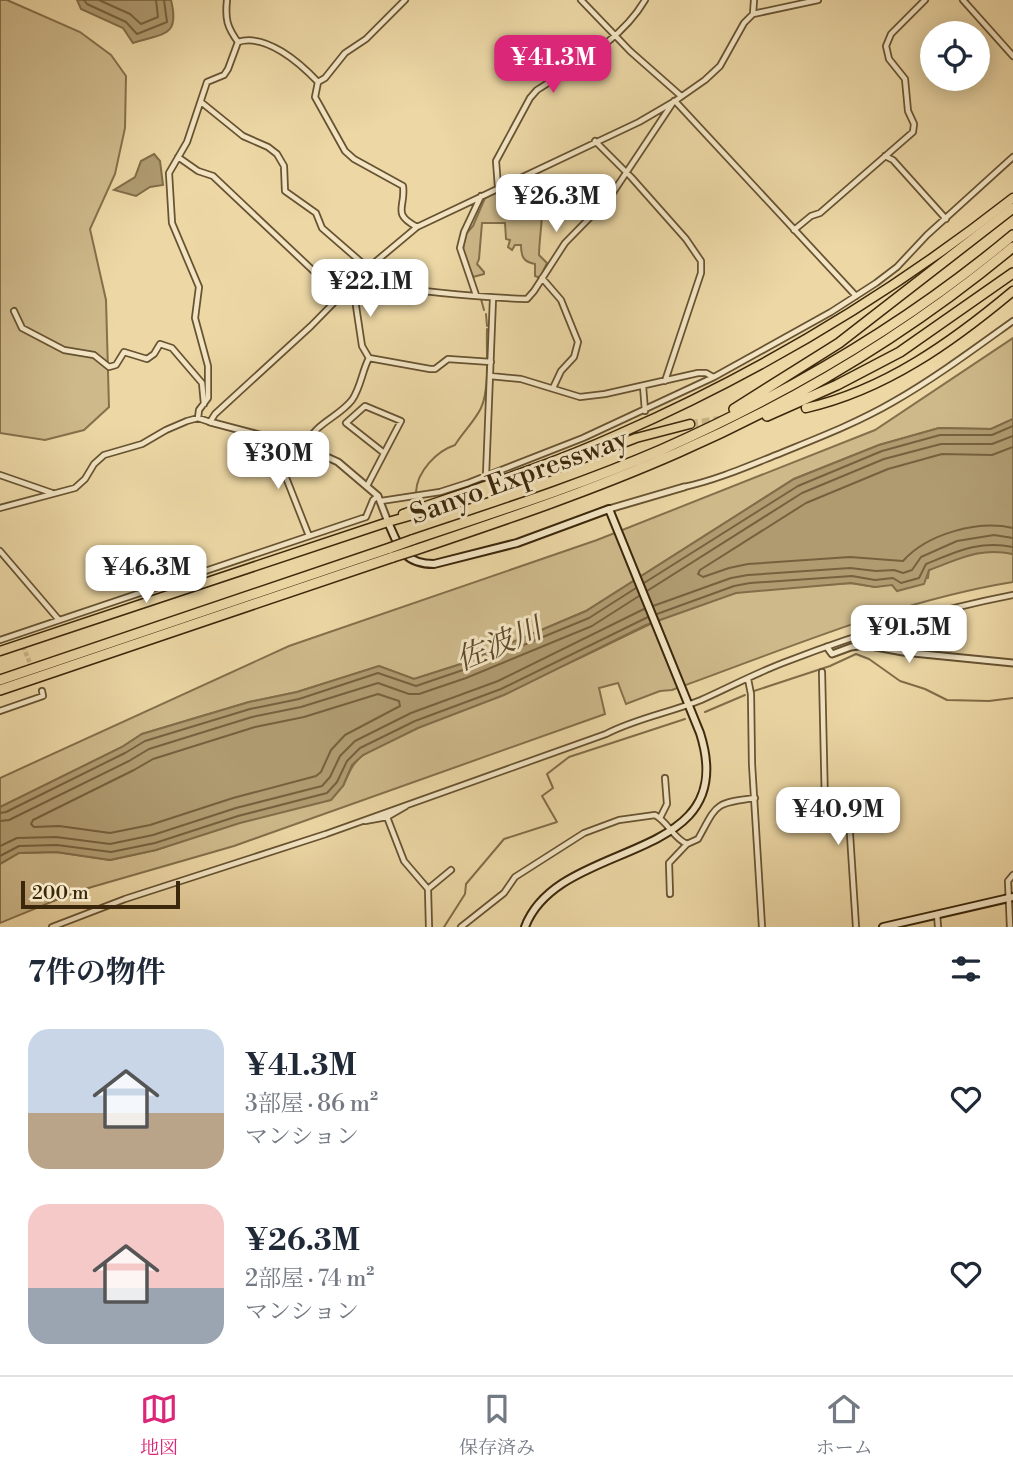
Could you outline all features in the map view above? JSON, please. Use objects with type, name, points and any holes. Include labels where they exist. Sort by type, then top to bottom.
[{"type":"highway","points":[[388,522],[561,459],[699,397],[813,335],[872,299],[1013,198]]},
{"type":"highway","points":[[659,450],[754,397],[828,350],[1013,208]]},
{"type":"highway","name":"Sanyo Expressway","points":[[0,680],[584,491],[713,437],[859,357],[1007,248],[1013,235]]},
{"type":"highway","points":[[713,437],[734,431],[872,368],[921,339],[1013,273]]},
{"type":"highway","points":[[806,408],[851,395],[896,374],[951,339],[1013,291]]},
{"type":"highway","name":"Sanyo Expressway","points":[[413,545],[659,450],[798,382],[933,302]]},
{"type":"highway","points":[[0,651],[388,522],[466,500],[636,438],[690,424]]},
{"type":"highway","name":"Sanyo Expressway","points":[[0,690],[392,552]]},
{"type":"main road","points":[[388,522],[400,548],[409,559],[421,564],[434,564],[499,549],[609,509],[704,748],[705,778],[687,819],[671,831],[561,883],[545,894],[534,907],[525,927]]},
{"type":"main road","points":[[883,927],[1011,898]]},
{"type":"street","points":[[228,0],[228,28],[239,42]]},
{"type":"street","points":[[318,82],[325,78],[345,53],[366,39],[404,0]]},
{"type":"street","points":[[581,0],[681,96]]},
{"type":"street","points":[[498,187],[496,162],[499,151],[530,98],[537,90],[577,64],[633,20],[645,0]]},
{"type":"street","points":[[753,14],[754,0]]},
{"type":"street","points":[[210,422],[215,414],[341,297],[368,268],[417,227],[639,122],[675,101],[720,66],[744,23],[753,14],[818,0]]},
{"type":"street","points":[[794,230],[811,216],[820,213],[911,136],[915,128],[908,111],[905,79],[889,59],[886,42],[894,30],[925,0]]},
{"type":"street","points":[[962,0],[1013,56]]},
{"type":"street","points":[[239,42],[253,40],[270,44],[318,82]]},
{"type":"street","points":[[198,418],[199,410],[208,398],[208,366],[195,318],[199,287],[170,216],[169,173],[187,142],[207,82],[224,75],[239,42]]},
{"type":"street","points":[[318,82],[316,100],[345,151],[354,159],[399,181],[403,186],[400,214],[403,219],[417,227]]},
{"type":"street","points":[[358,280],[402,289],[527,299],[565,243],[610,197],[675,101]]},
{"type":"street","points":[[675,101],[856,296]]},
{"type":"street","points":[[201,102],[243,136],[268,147],[276,154],[284,166],[285,191],[316,213],[323,228],[368,268]]},
{"type":"street","points":[[595,141],[677,229],[701,261],[701,273],[665,381]]},
{"type":"street","points":[[177,156],[198,171],[214,176],[341,297]]},
{"type":"street","points":[[885,156],[893,160],[946,219]]},
{"type":"street","points":[[0,639],[366,517],[373,500],[440,492],[583,438],[645,411],[714,377],[856,296],[897,267],[1013,157]]},
{"type":"street","points":[[476,295],[460,248],[464,232],[481,195]]},
{"type":"street","points":[[542,278],[561,300],[578,342],[576,353],[561,371],[553,388]]},
{"type":"street","points":[[305,447],[312,432],[351,400],[360,385],[369,358],[362,346],[353,285]]},
{"type":"street","points":[[486,475],[493,298]]},
{"type":"street","points":[[14,311],[22,328],[54,345],[94,355],[109,367],[116,365],[124,352],[147,359],[151,358],[160,344],[166,345],[172,348],[202,383],[204,405]]},
{"type":"street","points":[[609,509],[705,482],[862,418],[912,391],[1013,321]]},
{"type":"street","points":[[369,358],[430,369],[438,367],[448,359],[491,362]]},
{"type":"street","points":[[490,376],[521,379],[580,397],[698,373],[714,377]]},
{"type":"street","points":[[643,386],[645,411]]},
{"type":"street","points":[[367,485],[384,453],[401,421],[365,406],[346,423],[384,453]]},
{"type":"street","points":[[0,508],[80,485],[94,464],[104,455],[142,444],[166,430],[198,418],[305,447],[338,462],[380,498],[388,522]]},
{"type":"street","points":[[270,438],[309,536]]},
{"type":"street","points":[[0,475],[53,493]]},
{"type":"street","points":[[0,551],[59,620]]},
{"type":"street","points":[[52,927],[125,899],[313,838],[606,734],[654,712],[688,704],[789,660],[932,614],[1013,595]]},
{"type":"street","points":[[827,647],[830,652],[836,654],[851,647],[865,645],[903,652],[1013,663]]},
{"type":"street","points":[[822,672],[825,805],[830,814],[845,814],[849,819],[856,927]]},
{"type":"street","points":[[748,679],[751,694],[762,927]]},
{"type":"street","points":[[0,711],[43,696],[42,691]]},
{"type":"street","points":[[660,818],[667,804],[665,778]]},
{"type":"street","points":[[670,894],[669,863],[687,844],[698,839],[708,817],[717,806],[755,798]]},
{"type":"street","points":[[362,820],[387,817],[408,803]]},
{"type":"street","points":[[461,927],[504,893],[515,877],[584,834],[619,820],[648,815],[660,818],[681,842],[687,844]]},
{"type":"street","points":[[387,817],[404,861],[428,889],[429,927]]},
{"type":"street","points":[[428,889],[451,870]]},
{"type":"street","points":[[1010,927],[1011,898],[1008,881],[1013,875]]},
{"type":"street","points":[[937,914],[938,927]]},
{"type":"shaded area","points":[[0,0],[7,0],[80,32],[111,55],[126,76],[125,128],[115,174],[90,229],[106,300],[109,407],[84,430],[45,440],[0,433]]},
{"type":"shaded area","points":[[500,190],[530,194],[541,206],[539,255],[547,263],[540,278],[535,276],[535,264],[524,258],[521,245],[515,245],[512,250],[508,247],[510,240],[506,239],[505,223],[482,223],[477,264],[484,274],[473,277],[463,250],[465,235],[473,226],[485,198]]},
{"type":"shaded area","points":[[1013,338],[1013,419],[991,429],[939,428],[879,445],[794,479],[586,611],[461,664],[414,679],[379,666],[297,692],[249,702],[142,734],[122,747],[0,807],[0,778],[289,646],[597,540],[875,430]]},
{"type":"shaded area","points":[[995,550],[1013,554],[1013,582],[969,590],[883,614],[626,704],[618,683],[599,688],[605,714],[234,846],[78,891],[0,923],[0,864],[19,853],[56,852],[110,860],[156,850],[343,786],[356,762],[371,750],[699,604],[750,590],[851,583],[875,587],[928,578],[929,570],[962,556]]},
{"type":"water","points":[[77,0],[171,0],[173,21],[167,32],[133,43],[123,28],[81,9]]},
{"type":"water","points":[[154,154],[160,161],[163,185],[150,187],[136,196],[114,190],[135,177],[141,161]]},
{"type":"water","points":[[1013,419],[1013,554],[990,552],[960,558],[929,570],[924,584],[897,591],[892,585],[875,587],[851,583],[736,593],[646,625],[504,695],[418,728],[363,755],[352,765],[343,786],[331,800],[240,823],[156,850],[110,860],[56,852],[19,853],[0,864],[0,807],[122,747],[142,734],[249,702],[297,692],[379,666],[414,679],[461,664],[586,611],[794,479],[879,445],[939,428],[991,429]]},
{"type":"waterway","points":[[481,299],[484,310]]},
{"type":"waterway","points":[[486,314],[487,326]]},
{"type":"waterway","points":[[416,492],[424,469],[441,452],[455,445],[481,408],[487,380],[487,329]]},
{"type":"waterway","points":[[754,691],[830,666],[856,654],[869,659],[900,681],[947,700],[989,701],[1013,698]]},
{"type":"waterway","points":[[705,712],[745,695]]},
{"type":"waterway","points":[[444,927],[465,894],[466,884],[504,839],[557,822],[542,796],[553,788],[547,774],[569,757],[685,719]]},
{"type":"tunnel","points":[[690,424],[755,415]]},
{"type":"tunnel","points":[[18,634],[32,668]]},
{"type":"water label","name":"佐波川","points":[[499,645]]}]
